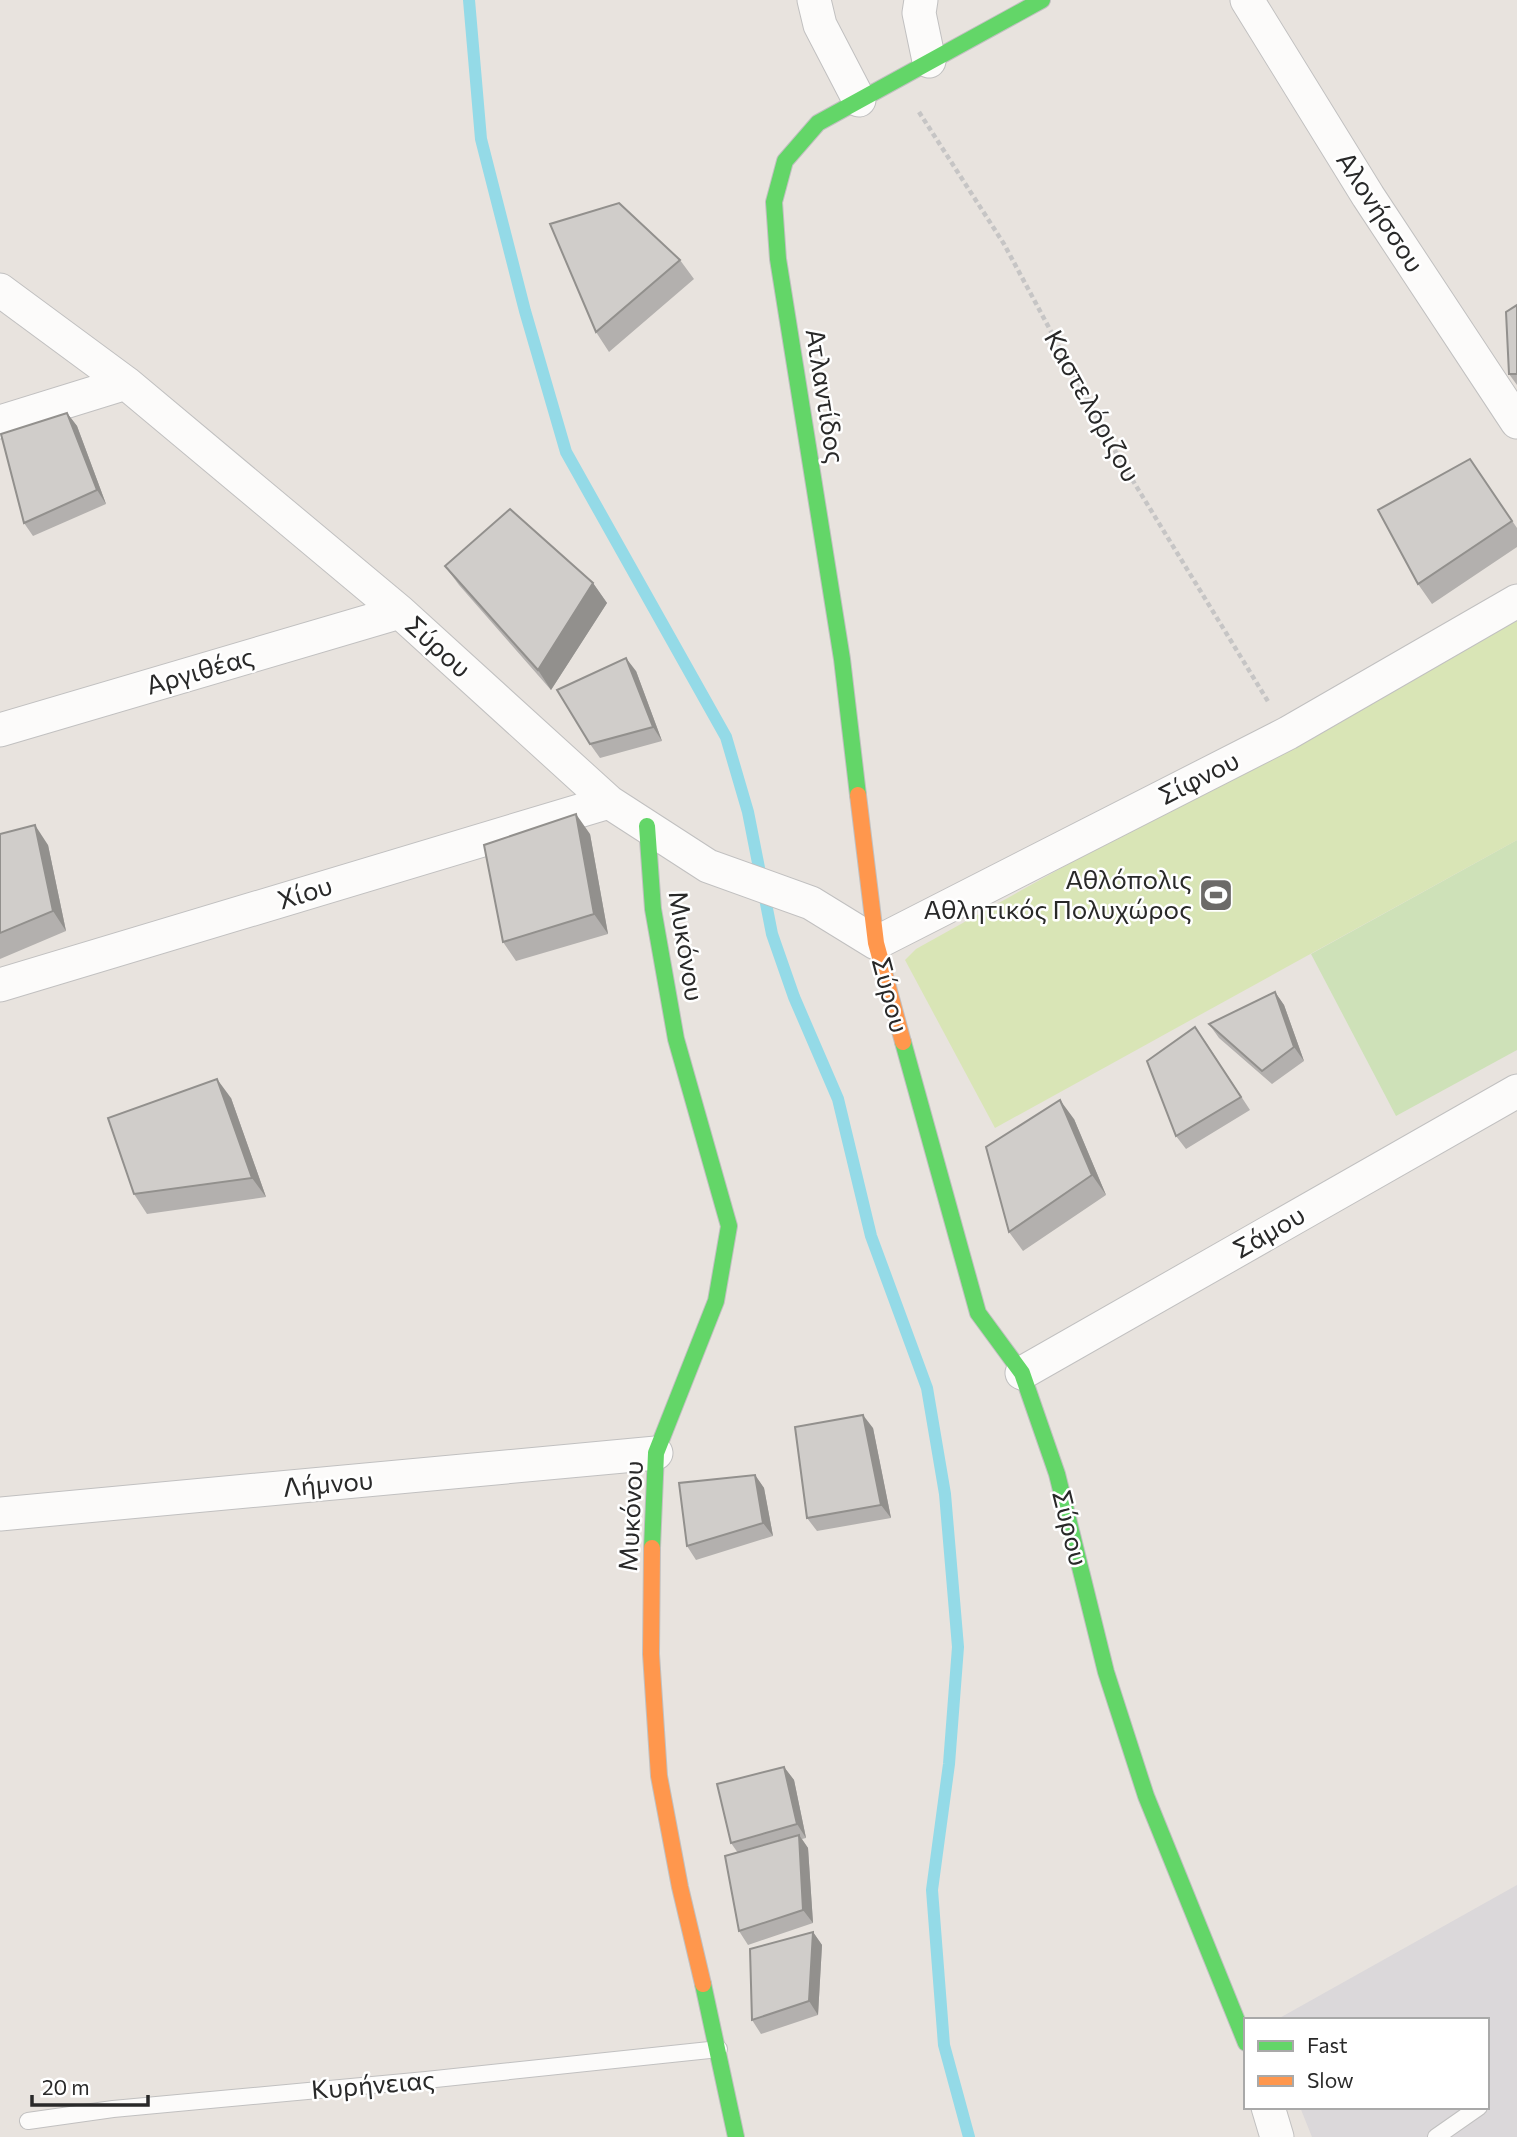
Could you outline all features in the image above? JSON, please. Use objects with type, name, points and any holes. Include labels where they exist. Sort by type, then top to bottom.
[{"type":"street","points":[[814,0],[820,25],[859,100]]},
{"type":"street","points":[[921,0],[919,13],[929,61]]},
{"type":"street","name":"Ατλαντίδος","points":[[876,943],[842,659],[778,259],[774,202],[785,161],[818,124],[1042,0]]},
{"type":"street","name":"Αλονήσσου","points":[[1247,0],[1368,196],[1517,422]]},
{"type":"street","name":"Σύρου","points":[[0,290],[126,383],[400,612],[609,802],[708,866],[811,903],[876,943],[978,1312],[1021,1373],[1057,1474],[1106,1672],[1146,1796],[1244,2038]]},
{"type":"street","points":[[0,422],[126,383]]},
{"type":"street","name":"Σίφνου","points":[[876,943],[1287,733],[1517,601]]},
{"type":"street","name":"Αργιθέας","points":[[0,730],[400,612]]},
{"type":"street","name":"Χίου","points":[[0,985],[609,802]]},
{"type":"street","name":"Μυκόνου","points":[[647,826],[653,909],[676,1039],[729,1226],[716,1301],[656,1453],[651,1654],[659,1776],[680,1887],[719,2049],[736,2137]]},
{"type":"street","name":"Σάμου","points":[[1021,1373],[1517,1091]]},
{"type":"street","name":"Λήμνου","points":[[0,1514],[656,1453]]},
{"type":"street","points":[[1269,2109],[1277,2137]]},
{"type":"lane","name":"Κυρήνειας","points":[[28,2121],[113,2109],[719,2049]]},
{"type":"lane","points":[[1436,2137],[1476,2109]]},
{"type":"path","name":"Καστελόριζου","points":[[897,78],[1004,244],[1119,458],[1287,733]]},
{"type":"shaded area","points":[[1517,1885],[1517,2137],[1312,2137],[1301,2109],[1489,2109],[1489,2018],[1280,2018]]},
{"type":"green space","name":"Αθλόπολις Αθλητικός Πολυχώρος","points":[[1517,614],[1517,840],[995,1128],[905,960],[916,949]]},
{"type":"green space","points":[[1517,840],[1517,1050],[1396,1116],[1311,954]]},
{"type":"building","points":[[619,203],[680,260],[596,332],[550,224]]},
{"type":"building","points":[[1517,305],[1517,374],[1509,374],[1506,312]]},
{"type":"building","points":[[67,413],[97,490],[24,523],[1,434]]},
{"type":"building","points":[[1470,459],[1512,521],[1418,584],[1378,510]]},
{"type":"building","points":[[510,509],[593,583],[538,670],[445,566]]},
{"type":"building","points":[[626,658],[653,727],[590,744],[557,690]]},
{"type":"building","points":[[576,814],[594,914],[503,942],[484,845]]},
{"type":"building","points":[[35,825],[53,911],[0,933],[0,834]]},
{"type":"building","points":[[1275,992],[1294,1047],[1262,1071],[1209,1024]]},
{"type":"building","points":[[1195,1027],[1241,1097],[1176,1136],[1147,1061]]},
{"type":"building","points":[[217,1079],[252,1178],[134,1194],[108,1118]]},
{"type":"building","points":[[1060,1100],[1092,1175],[1009,1232],[986,1147]]},
{"type":"building","points":[[863,1415],[881,1505],[807,1518],[795,1427]]},
{"type":"building","points":[[755,1475],[763,1523],[687,1546],[679,1483]]},
{"type":"building","points":[[784,1767],[797,1824],[731,1843],[717,1784]]},
{"type":"building","points":[[799,1835],[803,1910],[739,1931],[725,1856]]},
{"type":"building","points":[[813,1932],[809,2001],[752,2020],[750,1949]]},
{"type":"waterway","points":[[469,0],[481,139],[525,311],[566,452],[726,737],[748,812],[772,934],[794,997],[838,1099],[871,1236],[927,1388],[945,1494],[958,1647],[949,1764],[932,1890],[944,2045],[969,2137]]},
{"type":"traffic: fast","points":[[858,795],[842,659],[778,259],[774,202],[785,161],[818,123],[1042,0]]},
{"type":"traffic: fast","points":[[647,826],[653,909],[676,1039],[729,1226],[716,1301],[656,1453],[652,1548]]},
{"type":"traffic: fast","points":[[903,1042],[978,1313],[1022,1373],[1057,1474],[1106,1672],[1146,1796],[1244,2038]]},
{"type":"traffic: fast","points":[[703,1984],[736,2137]]},
{"type":"traffic: slow","points":[[858,795],[876,943],[903,1042]]},
{"type":"traffic: slow","points":[[652,1548],[651,1654],[659,1776],[680,1887],[703,1984]]},
{"type":"place","name":"Αθλόπολις Αθλητικός Πολυχώρος","points":[[1216,895]]}]
